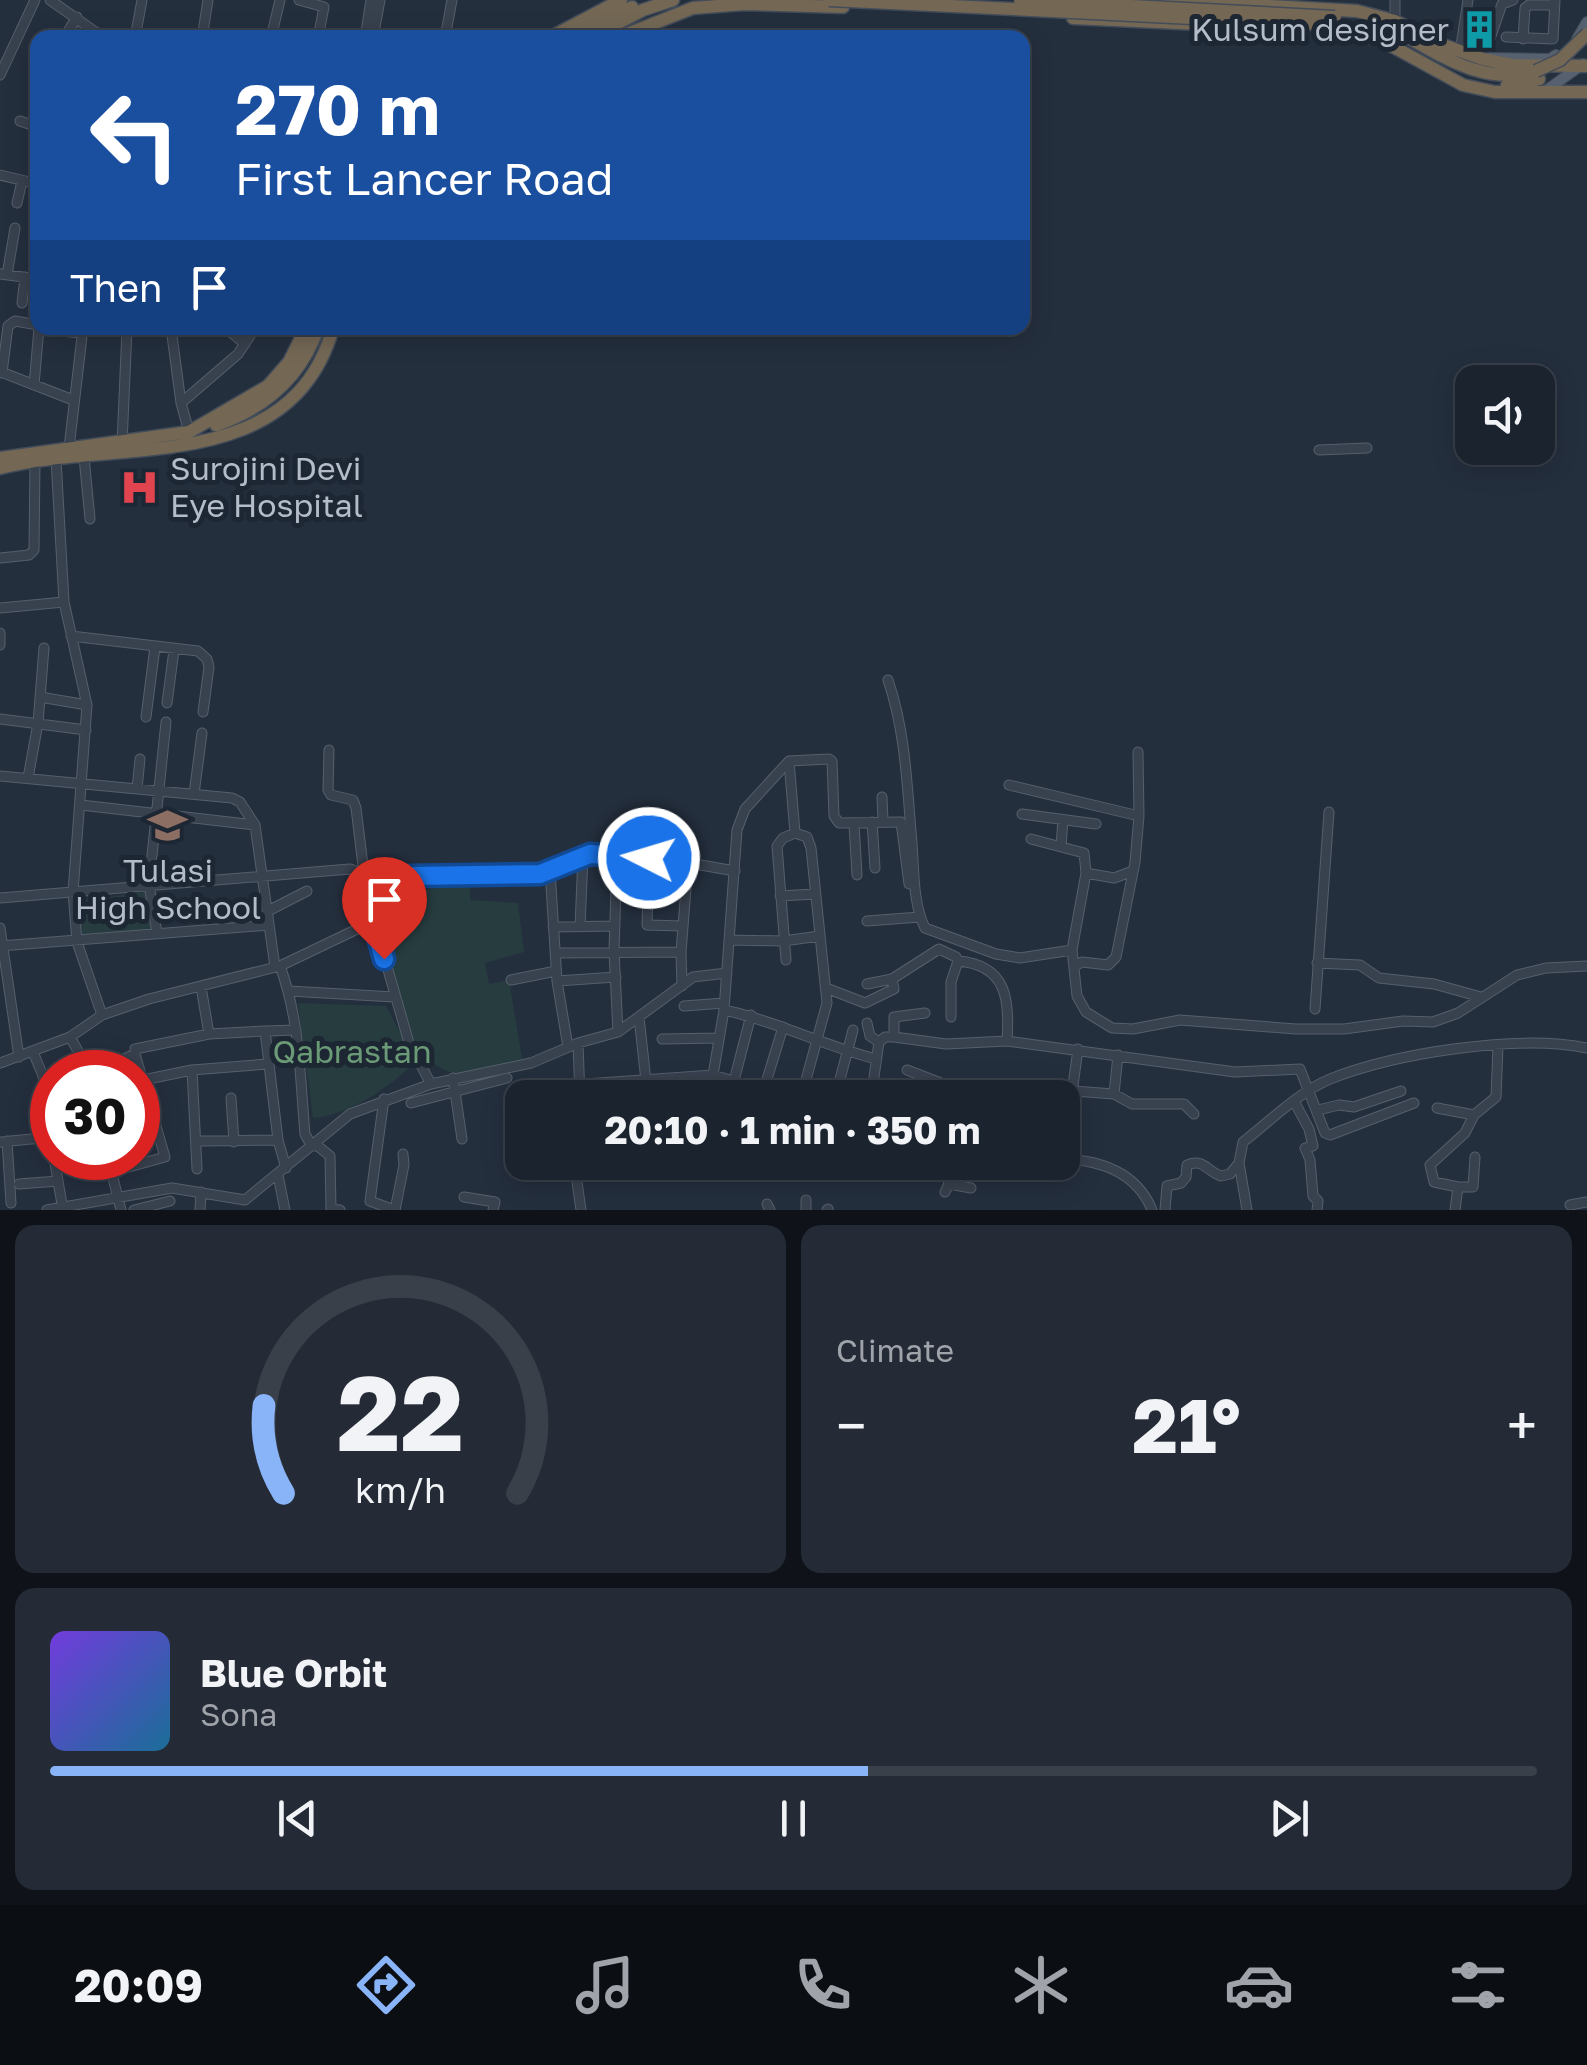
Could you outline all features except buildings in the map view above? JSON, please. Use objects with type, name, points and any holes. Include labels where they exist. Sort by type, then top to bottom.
[{"type":"highway","points":[[564,30],[620,0]]},
{"type":"highway","points":[[588,30],[646,0]]},
{"type":"highway","points":[[605,30],[673,0]]},
{"type":"highway","points":[[829,0],[1352,27],[1386,36],[1470,80],[1498,85],[1525,84],[1552,74],[1585,39]]},
{"type":"highway","points":[[1020,0],[1353,18],[1389,28],[1472,71],[1498,76],[1524,75],[1548,66],[1585,39]]},
{"type":"highway","points":[[1161,0],[1338,4],[1395,21],[1483,59],[1512,65],[1584,64]]},
{"type":"highway","points":[[637,30],[693,8],[744,4],[996,7],[1360,34],[1379,40],[1463,85],[1495,92],[1587,92]]},
{"type":"highway","points":[[1253,26],[1254,4]]},
{"type":"highway","points":[[193,437],[268,386],[288,362],[302,335]]},
{"type":"highway","points":[[263,408],[298,368],[314,335]]},
{"type":"highway","points":[[0,458],[193,437],[263,408],[304,374],[326,335]]},
{"type":"highway","points":[[0,468],[252,427],[289,402],[318,365],[328,335]]},
{"type":"main road","points":[[1483,59],[1550,59],[1585,39],[1587,22]]},
{"type":"main road","points":[[1543,93],[1584,64]]},
{"type":"street","points":[[0,75],[36,0]]},
{"type":"street","points":[[136,30],[142,0]]},
{"type":"street","points":[[203,30],[208,0]]},
{"type":"street","points":[[274,30],[280,0]]},
{"type":"street","points":[[299,0],[324,7],[320,30]]},
{"type":"street","points":[[371,0],[371,30]]},
{"type":"street","points":[[372,30],[380,0]]},
{"type":"street","points":[[447,30],[452,0]]},
{"type":"street","points":[[1395,0],[1395,21]]},
{"type":"street","points":[[1460,52],[1468,0]]},
{"type":"street","points":[[1483,59],[1502,4],[1513,0]]},
{"type":"street","points":[[57,2],[94,30]]},
{"type":"street","points":[[1506,37],[1523,39],[1553,40],[1555,3],[1525,8],[1523,39]]},
{"type":"street","points":[[69,30],[77,17]]},
{"type":"street","points":[[20,121],[30,124]]},
{"type":"street","points":[[0,174],[30,182]]},
{"type":"street","points":[[17,203],[22,181]]},
{"type":"street","points":[[15,228],[3,274],[30,278]]},
{"type":"street","points":[[22,303],[25,277]]},
{"type":"street","points":[[30,324],[16,321],[8,326],[1,372],[73,400]]},
{"type":"street","points":[[34,385],[37,335]]},
{"type":"street","points":[[68,448],[81,335]]},
{"type":"street","points":[[122,444],[127,335]]},
{"type":"street","points":[[172,335],[181,403],[193,437]]},
{"type":"street","points":[[234,335],[245,344]]},
{"type":"street","points":[[181,403],[238,354],[251,335]]},
{"type":"street","points":[[1319,450],[1367,448]]},
{"type":"street","points":[[84,457],[90,519]]},
{"type":"street","points":[[56,459],[64,602],[87,705],[73,892],[76,942],[102,1015]]},
{"type":"street","points":[[0,558],[28,555],[34,550],[34,461]]},
{"type":"street","points":[[0,608],[64,602]]},
{"type":"street","points":[[0,633],[0,645]]},
{"type":"street","points":[[71,636],[198,651],[207,659],[204,712]]},
{"type":"street","points":[[146,716],[156,647]]},
{"type":"street","points":[[28,778],[38,722],[44,648]]},
{"type":"street","points":[[167,703],[174,650]]},
{"type":"street","points":[[888,680],[903,731],[920,917],[929,932],[949,934],[996,954],[1020,958],[1072,950]]},
{"type":"street","points":[[40,697],[87,705]]},
{"type":"street","points":[[0,719],[86,730]]},
{"type":"street","points":[[156,934],[150,884],[166,722]]},
{"type":"street","points":[[194,794],[202,732]]},
{"type":"street","points":[[329,750],[328,790],[331,795],[353,800],[364,874]]},
{"type":"street","points":[[1075,966],[1082,962],[1108,966],[1116,957],[1139,816],[1138,752]]},
{"type":"street","points":[[715,1080],[738,830],[745,808],[789,762],[829,758],[832,761],[834,816],[839,823],[903,824],[909,884]]},
{"type":"street","points":[[137,789],[140,759]]},
{"type":"street","points":[[789,762],[795,833]]},
{"type":"street","points":[[0,776],[232,798],[240,802],[254,824],[277,966],[289,992],[296,1030],[305,1134],[312,1146]]},
{"type":"street","points":[[1009,785],[1139,816]]},
{"type":"street","points":[[874,868],[882,797]]},
{"type":"street","points":[[81,805],[254,824]]},
{"type":"street","points":[[1315,1009],[1330,812]]},
{"type":"street","points":[[1022,814],[1096,824]]},
{"type":"street","points":[[1061,846],[1064,820]]},
{"type":"street","points":[[854,824],[857,875]]},
{"type":"street","points":[[786,960],[777,846],[795,833],[807,837],[811,848],[827,1003],[806,1080]]},
{"type":"street","points":[[1032,840],[1084,853],[1086,873],[1072,950],[1077,996],[1097,1022],[1122,1028],[1149,1028],[1180,1020],[1344,1030],[1403,1021],[1433,1022],[1446,1020],[1517,975],[1546,968],[1587,966]]},
{"type":"street","points":[[0,898],[350,869],[383,880],[540,874],[583,855],[649,858],[735,871]]},
{"type":"street","points":[[580,926],[583,855]]},
{"type":"street","points":[[616,856],[614,951],[618,1032]]},
{"type":"street","points":[[649,858],[647,925],[683,926]]},
{"type":"street","points":[[682,986],[688,863]]},
{"type":"street","points":[[550,870],[557,976],[568,1047]]},
{"type":"street","points":[[1086,873],[1114,878],[1133,871]]},
{"type":"street","points":[[383,880],[376,886],[372,900],[374,921],[409,1043],[431,1084]]},
{"type":"street","points":[[268,911],[307,891]]},
{"type":"street","points":[[780,896],[816,894]]},
{"type":"street","points":[[868,921],[920,917]]},
{"type":"street","points":[[38,1050],[70,1037],[102,1015],[277,966],[374,921]]},
{"type":"street","points":[[2,945],[270,924]]},
{"type":"street","points":[[553,927],[615,926]]},
{"type":"street","points":[[0,928],[19,1057]]},
{"type":"street","points":[[730,940],[783,941],[820,936]]},
{"type":"street","points":[[867,984],[892,979],[930,954],[944,950],[956,958],[979,963],[988,968],[1010,1001],[1007,1041]]},
{"type":"street","points":[[555,952],[681,952]]},
{"type":"street","points":[[951,1017],[956,958]]},
{"type":"street","points":[[1317,963],[1360,965],[1380,978],[1434,984],[1481,997]]},
{"type":"street","points":[[46,1210],[172,1188],[245,1205],[350,1114],[431,1084],[531,1063],[578,1043],[618,1032],[694,977],[727,973]]},
{"type":"street","points":[[511,980],[616,977]]},
{"type":"street","points":[[826,991],[864,1003],[894,988],[892,979]]},
{"type":"street","points":[[202,987],[210,1034]]},
{"type":"street","points":[[289,992],[394,997]]},
{"type":"street","points":[[684,1006],[724,1006],[876,1060]]},
{"type":"street","points":[[894,1037],[894,1017],[924,1013]]},
{"type":"street","points":[[734,1080],[750,1016]]},
{"type":"street","points":[[639,1017],[646,1080]]},
{"type":"street","points":[[867,1023],[870,1036],[879,1042]]},
{"type":"street","points":[[770,1080],[783,1027]]},
{"type":"street","points":[[136,1050],[210,1034],[296,1030]]},
{"type":"street","points":[[840,1080],[854,1030]]},
{"type":"street","points":[[265,1031],[285,1210]]},
{"type":"street","points":[[70,1037],[78,1050]]},
{"type":"street","points":[[879,1042],[894,1037],[946,1044],[1007,1041],[1235,1072],[1300,1069],[1325,1133],[1330,1135],[1414,1103]]},
{"type":"street","points":[[662,1039],[718,1038]]},
{"type":"street","points":[[873,1080],[879,1042]]},
{"type":"street","points":[[578,1043],[580,1080]]},
{"type":"street","points":[[1165,1210],[1167,1186],[1181,1184],[1187,1164],[1202,1163],[1221,1176],[1230,1174],[1239,1162],[1244,1142],[1310,1090],[1330,1080],[1410,1056],[1498,1046],[1568,1044],[1587,1048]]},
{"type":"street","points":[[1475,1157],[1473,1187],[1434,1182],[1430,1165],[1466,1133],[1474,1116],[1496,1097],[1498,1046]]},
{"type":"street","points":[[1074,1080],[1078,1049]]},
{"type":"street","points":[[0,1063],[30,1053]]},
{"type":"street","points":[[1114,1094],[1118,1054]]},
{"type":"street","points":[[160,1077],[268,1064]]},
{"type":"street","points":[[192,1070],[197,1169]]},
{"type":"street","points":[[908,1070],[928,1080]]},
{"type":"street","points":[[659,1080],[714,1075],[731,1080]]},
{"type":"street","points":[[453,1078],[462,1139]]},
{"type":"street","points":[[412,1103],[507,1078]]},
{"type":"street","points":[[1318,1110],[1354,1106],[1400,1091]]},
{"type":"street","points":[[1080,1092],[1114,1094],[1132,1104],[1184,1104],[1194,1114]]},
{"type":"street","points":[[231,1098],[234,1142]]},
{"type":"street","points":[[384,1099],[370,1201],[395,1210],[403,1154]]},
{"type":"street","points":[[1295,1102],[1310,1129],[1313,1146],[1305,1148],[1317,1210]]},
{"type":"street","points":[[1437,1108],[1474,1116]]},
{"type":"street","points":[[198,1142],[278,1140]]},
{"type":"street","points":[[11,1203],[4,1145],[30,1141]]},
{"type":"street","points":[[312,1146],[330,1156],[331,1209],[340,1210]]},
{"type":"street","points":[[1080,1160],[1098,1162],[1123,1175],[1144,1190],[1152,1210]]},
{"type":"street","points":[[1239,1162],[1247,1210]]},
{"type":"street","points":[[113,1180],[120,1210]]},
{"type":"street","points":[[576,1180],[581,1210]]},
{"type":"street","points":[[946,1180],[947,1188],[971,1188]]},
{"type":"street","points":[[19,1184],[58,1181],[63,1209]]},
{"type":"street","points":[[1455,1210],[1458,1187]]},
{"type":"street","points":[[141,1209],[171,1206],[172,1188]]},
{"type":"street","points":[[200,1210],[201,1192]]},
{"type":"street","points":[[464,1197],[495,1202],[494,1210]]},
{"type":"street","points":[[1570,1205],[1587,1202]]},
{"type":"green space","name":"Qabrastan","points":[[446,884],[470,884],[470,900],[518,903],[524,952],[485,963],[489,984],[509,980],[523,1064],[479,1073],[454,1073],[434,1064],[419,1048],[408,1026],[394,974],[386,902]]},
{"type":"green space","points":[[145,892],[152,931],[83,938],[77,901]]},
{"type":"green space","name":"Qabrastan","points":[[298,1003],[386,1006],[402,1036],[411,1066],[366,1100],[340,1112],[313,1118]]},
{"type":"place","name":"Kulsum designer","points":[[1479,30]]},
{"type":"place","name":"Surojini Devi Eye Hospital","points":[[140,487]]},
{"type":"place","name":"Tulasi High School","points":[[168,826]]},
{"type":"route","points":[[384,959],[372,900],[376,886],[383,880],[540,874],[590,854],[649,858]]}]
